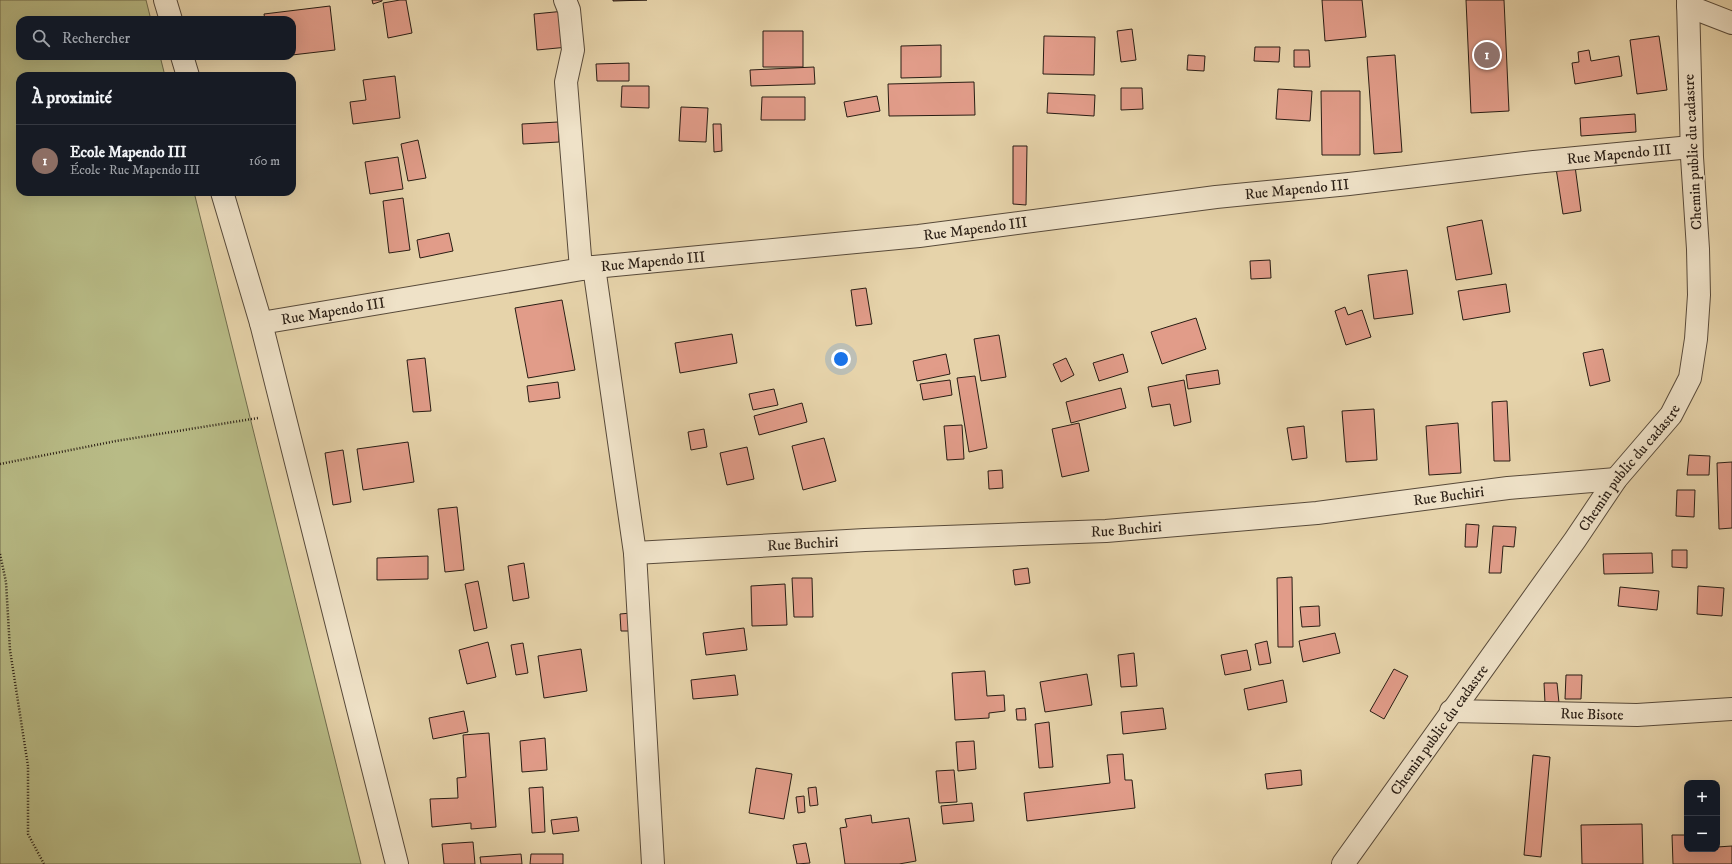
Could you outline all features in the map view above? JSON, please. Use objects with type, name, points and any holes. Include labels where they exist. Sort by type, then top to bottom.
[{"type":"street","points":[[165,0],[170,16]]},
{"type":"street","points":[[565,0],[569,10],[573,50],[566,82],[588,268],[634,553],[654,864]]},
{"type":"street","points":[[1688,3],[1732,23]]},
{"type":"street","name":"Chemin public du cadastre","points":[[1343,864],[1570,546],[1616,479],[1671,415],[1690,378],[1696,339],[1699,295],[1698,249],[1691,147],[1688,3]]},
{"type":"street","points":[[183,60],[187,72]]},
{"type":"street","name":"Rue Mapendo III","points":[[262,323],[588,268],[919,236],[1216,197],[1349,184],[1534,162],[1691,147]]},
{"type":"street","points":[[223,196],[262,323],[398,864]]},
{"type":"street","name":"Rue Buchiri","points":[[634,553],[865,540],[1106,531],[1317,513],[1508,488],[1616,479]]},
{"type":"street","name":"Rue Bisote","points":[[1451,711],[1637,715],[1732,709]]},
{"type":"path","points":[[0,464],[116,441],[285,414]]},
{"type":"path","points":[[0,554],[6,582],[10,650],[28,766],[28,834],[44,864]]},
{"type":"green space","points":[[0,0],[146,0],[150,16],[16,16],[16,60],[161,60],[164,72],[16,72],[16,196],[195,196],[361,864],[0,864]]},
{"type":"building","points":[[372,0],[382,0],[382,1],[373,4]]},
{"type":"building","points":[[406,0],[412,33],[388,38],[383,3]]},
{"type":"building","points":[[613,0],[647,0],[613,1]]},
{"type":"building","points":[[1322,0],[1362,0],[1366,37],[1325,41]]},
{"type":"building","points":[[1466,0],[1504,0],[1509,111],[1471,113]]},
{"type":"building","points":[[330,6],[335,50],[296,55],[296,16],[264,16],[264,14]]},
{"type":"building","points":[[565,11],[568,47],[537,50],[534,14]]},
{"type":"building","points":[[1132,29],[1136,60],[1121,62],[1117,31]]},
{"type":"building","points":[[763,31],[803,31],[803,67],[763,67]]},
{"type":"building","points":[[1044,36],[1095,37],[1094,75],[1043,74]]},
{"type":"building","points":[[1659,36],[1667,90],[1637,94],[1630,40]]},
{"type":"building","points":[[941,45],[941,77],[901,78],[901,46]]},
{"type":"building","points":[[1255,47],[1280,47],[1279,62],[1254,61]]},
{"type":"building","points":[[1294,50],[1309,50],[1310,67],[1294,67]]},
{"type":"building","points":[[1589,50],[1591,61],[1619,56],[1622,76],[1575,84],[1572,63],[1579,62],[1578,52]]},
{"type":"building","points":[[1188,55],[1205,56],[1204,71],[1187,70]]},
{"type":"building","points":[[1395,55],[1402,152],[1374,154],[1367,57]]},
{"type":"building","points":[[629,63],[629,81],[597,81],[596,64]]},
{"type":"building","points":[[814,67],[815,84],[751,86],[750,70]]},
{"type":"building","points":[[395,76],[400,118],[353,124],[350,102],[366,100],[363,80]]},
{"type":"building","points":[[974,82],[975,115],[889,116],[888,84]]},
{"type":"building","points":[[622,86],[649,86],[649,108],[621,107]]},
{"type":"building","points":[[1121,88],[1142,88],[1143,109],[1121,110]]},
{"type":"building","points":[[1278,89],[1312,91],[1310,121],[1276,119]]},
{"type":"building","points":[[1321,91],[1360,91],[1360,155],[1322,155]]},
{"type":"building","points":[[1048,93],[1095,95],[1094,116],[1047,113]]},
{"type":"building","points":[[877,96],[880,111],[847,117],[844,102]]},
{"type":"building","points":[[762,97],[805,97],[805,120],[761,120]]},
{"type":"building","points":[[681,107],[708,108],[706,142],[679,141]]},
{"type":"building","points":[[1635,114],[1636,132],[1581,136],[1580,118]]},
{"type":"building","points":[[558,122],[559,142],[523,144],[522,124]]},
{"type":"building","points":[[713,124],[721,124],[722,151],[714,152]]},
{"type":"building","points":[[418,140],[426,178],[408,181],[401,144]]},
{"type":"building","points":[[1013,146],[1027,146],[1026,205],[1013,204]]},
{"type":"building","points":[[398,157],[403,189],[370,194],[365,162]]},
{"type":"building","points":[[1575,166],[1581,211],[1563,214],[1556,168]]},
{"type":"building","points":[[403,198],[410,250],[389,253],[383,201]]},
{"type":"building","points":[[1482,220],[1492,274],[1456,280],[1447,227]]},
{"type":"building","points":[[449,233],[453,251],[420,258],[417,240]]},
{"type":"building","points":[[1270,260],[1271,278],[1251,279],[1250,261]]},
{"type":"building","points":[[1407,270],[1413,314],[1374,319],[1368,275]]},
{"type":"building","points":[[1506,284],[1510,312],[1463,320],[1458,291]]},
{"type":"building","points":[[866,288],[872,324],[856,326],[851,290]]},
{"type":"building","points":[[562,300],[575,370],[528,378],[515,308]]},
{"type":"building","points":[[1345,307],[1348,315],[1362,310],[1371,337],[1346,345],[1335,311]]},
{"type":"building","points":[[1196,318],[1206,349],[1162,364],[1151,332]]},
{"type":"building","points":[[732,334],[737,363],[680,373],[675,343]]},
{"type":"building","points":[[999,335],[1006,377],[981,381],[974,339]]},
{"type":"building","points":[[1603,349],[1610,381],[1590,386],[1583,353]]},
{"type":"building","points":[[946,354],[950,374],[917,381],[913,361]]},
{"type":"building","points":[[1123,354],[1128,372],[1099,381],[1093,363]]},
{"type":"building","points":[[425,358],[431,411],[413,412],[407,360]]},
{"type":"building","points":[[1066,358],[1074,375],[1061,382],[1053,364]]},
{"type":"building","points":[[1218,370],[1220,384],[1188,389],[1186,375]]},
{"type":"building","points":[[975,376],[987,448],[969,452],[957,378]]},
{"type":"building","points":[[950,380],[952,395],[923,400],[920,384]]},
{"type":"building","points":[[1184,380],[1191,422],[1174,426],[1170,404],[1152,407],[1148,387]]},
{"type":"building","points":[[558,382],[560,398],[529,402],[527,386]]},
{"type":"building","points":[[1121,388],[1126,408],[1071,423],[1066,402]]},
{"type":"building","points":[[774,389],[778,405],[753,410],[749,394]]},
{"type":"building","points":[[1507,401],[1510,461],[1494,461],[1492,402]]},
{"type":"building","points":[[802,403],[807,422],[759,435],[754,416]]},
{"type":"building","points":[[1374,409],[1377,460],[1346,462],[1342,411]]},
{"type":"building","points":[[1079,423],[1089,471],[1062,477],[1052,429]]},
{"type":"building","points":[[1458,423],[1461,473],[1429,475],[1426,426]]},
{"type":"building","points":[[962,425],[964,459],[947,460],[944,426]]},
{"type":"building","points":[[1304,426],[1307,458],[1292,460],[1287,428]]},
{"type":"building","points":[[704,429],[707,447],[691,450],[688,432]]},
{"type":"building","points":[[824,438],[836,481],[803,490],[792,446]]},
{"type":"building","points":[[408,442],[414,482],[363,490],[357,449]]},
{"type":"building","points":[[747,447],[754,479],[727,485],[720,453]]},
{"type":"building","points":[[343,450],[351,502],[333,505],[325,453]]},
{"type":"building","points":[[1689,455],[1710,456],[1709,475],[1687,475]]},
{"type":"building","points":[[1732,462],[1732,528],[1719,529],[1717,463]]},
{"type":"building","points":[[1002,470],[1003,488],[989,489],[988,471]]},
{"type":"building","points":[[1677,490],[1695,490],[1694,517],[1676,516]]},
{"type":"building","points":[[457,507],[464,570],[445,572],[438,509]]},
{"type":"building","points":[[1466,524],[1479,525],[1477,547],[1465,547]]},
{"type":"building","points":[[1493,526],[1516,527],[1514,547],[1503,546],[1501,573],[1489,573]]},
{"type":"building","points":[[1672,550],[1687,550],[1687,568],[1672,567]]},
{"type":"building","points":[[1652,553],[1653,573],[1604,574],[1603,554]]},
{"type":"building","points":[[428,556],[428,579],[377,580],[377,558]]},
{"type":"building","points":[[524,563],[529,598],[513,601],[508,566]]},
{"type":"building","points":[[1028,568],[1030,583],[1015,585],[1013,570]]},
{"type":"building","points":[[1292,577],[1293,647],[1278,647],[1277,578]]},
{"type":"building","points":[[792,578],[812,578],[813,617],[794,617]]},
{"type":"building","points":[[478,581],[487,628],[474,631],[465,584]]},
{"type":"building","points":[[785,584],[787,625],[752,626],[751,586]]},
{"type":"building","points":[[1698,586],[1724,588],[1722,616],[1697,614]]},
{"type":"building","points":[[1620,587],[1659,591],[1657,610],[1618,606]]},
{"type":"building","points":[[1319,606],[1320,626],[1302,627],[1300,607]]},
{"type":"building","points":[[631,613],[632,631],[621,631],[620,614]]},
{"type":"building","points":[[744,628],[747,650],[706,655],[703,633]]},
{"type":"building","points":[[1335,633],[1340,653],[1303,662],[1299,641]]},
{"type":"building","points":[[1267,641],[1271,663],[1259,665],[1255,644]]},
{"type":"building","points":[[488,642],[496,677],[467,684],[459,650]]},
{"type":"building","points":[[523,643],[528,673],[516,675],[511,645]]},
{"type":"building","points":[[581,649],[587,691],[544,698],[538,656]]},
{"type":"building","points":[[1247,650],[1251,670],[1225,675],[1221,655]]},
{"type":"building","points":[[1134,653],[1137,686],[1121,687],[1118,655]]},
{"type":"building","points":[[1394,669],[1408,676],[1384,719],[1370,711]]},
{"type":"building","points":[[985,671],[987,696],[1004,695],[1005,711],[989,713],[989,718],[955,720],[952,673]]},
{"type":"building","points":[[1087,674],[1092,705],[1045,712],[1040,682]]},
{"type":"building","points":[[735,675],[738,695],[693,699],[691,680]]},
{"type":"building","points":[[1566,675],[1582,675],[1581,699],[1565,699]]},
{"type":"building","points":[[1283,680],[1287,702],[1248,710],[1244,689]]},
{"type":"building","points":[[1544,683],[1557,683],[1559,703],[1545,703]]},
{"type":"building","points":[[1025,708],[1026,720],[1017,720],[1016,709]]},
{"type":"building","points":[[1163,708],[1166,729],[1123,734],[1121,712]]},
{"type":"building","points":[[464,711],[468,732],[433,739],[429,718]]},
{"type":"building","points":[[1049,722],[1053,767],[1039,768],[1035,724]]},
{"type":"building","points":[[489,733],[496,827],[471,829],[471,823],[432,827],[430,799],[458,798],[457,778],[466,777],[463,735]]},
{"type":"building","points":[[545,738],[547,770],[522,772],[520,741]]},
{"type":"building","points":[[974,741],[976,769],[958,771],[956,742]]},
{"type":"building","points":[[1123,754],[1125,780],[1132,780],[1135,808],[1027,821],[1024,793],[1110,783],[1107,755]]},
{"type":"building","points":[[1533,755],[1550,757],[1541,857],[1524,855]]},
{"type":"building","points":[[756,768],[792,774],[784,819],[749,813]]},
{"type":"building","points":[[954,770],[957,802],[939,803],[936,771]]},
{"type":"building","points":[[1301,770],[1302,785],[1267,789],[1265,774]]},
{"type":"building","points":[[543,787],[545,832],[532,833],[529,788]]},
{"type":"building","points":[[816,787],[818,805],[810,806],[808,788]]},
{"type":"building","points":[[804,796],[805,812],[798,813],[796,797]]},
{"type":"building","points":[[972,803],[974,821],[943,824],[941,806]]},
{"type":"building","points":[[871,815],[872,823],[909,818],[916,861],[899,864],[845,864],[840,828],[847,827],[845,819]]},
{"type":"building","points":[[577,817],[579,831],[553,834],[551,820]]},
{"type":"building","points":[[1642,824],[1643,864],[1582,864],[1581,825]]},
{"type":"building","points":[[1672,835],[1684,835],[1684,852],[1720,852],[1720,847],[1732,846],[1732,864],[1673,864]]},
{"type":"building","points":[[473,842],[475,864],[444,864],[442,844]]},
{"type":"building","points":[[806,843],[810,863],[797,864],[793,845]]},
{"type":"building","points":[[521,854],[522,864],[481,864],[480,857]]},
{"type":"building","points":[[531,854],[563,854],[563,864],[530,864]]},
{"type":"place","name":"Ecole Mapendo III","points":[[1487,55]]}]
